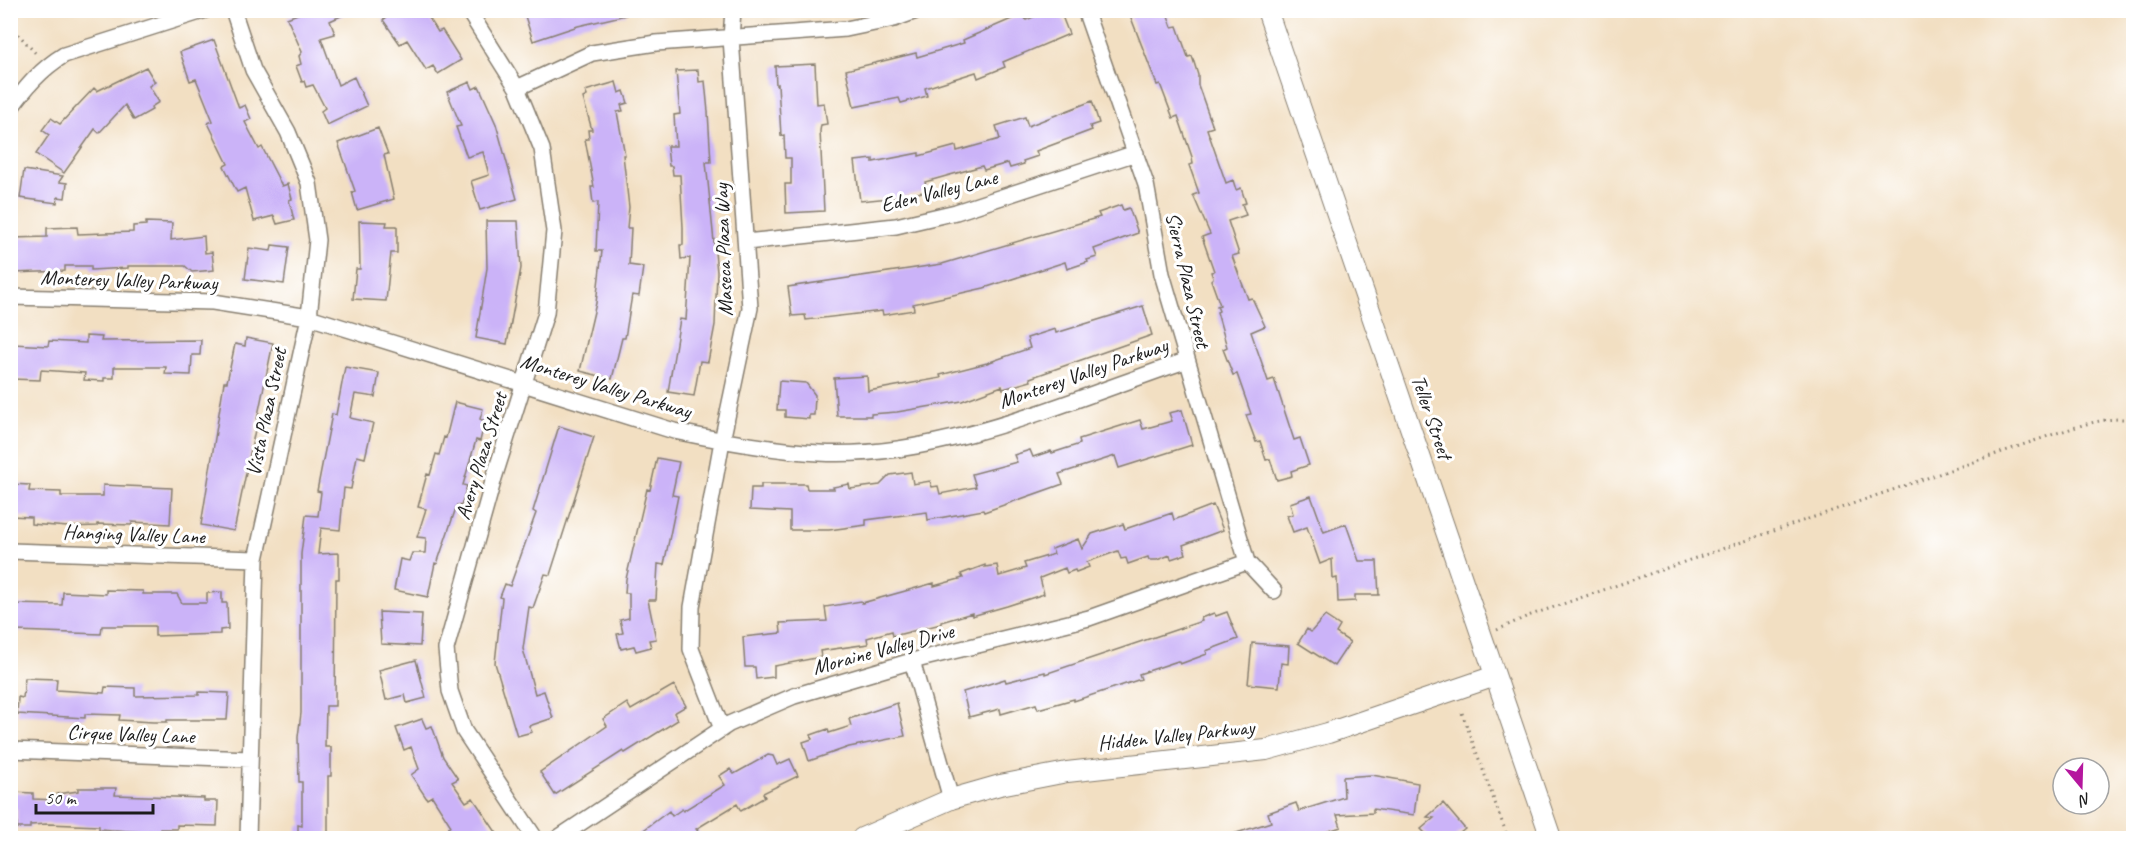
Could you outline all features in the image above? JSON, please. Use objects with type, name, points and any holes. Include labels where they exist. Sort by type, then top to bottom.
[{"type":"street","points":[[10,109],[29,83],[49,64],[78,48],[206,10]]},
{"type":"street","name":"Vista Plaza Street","points":[[233,10],[253,70],[288,132],[309,183],[317,240],[309,317],[256,559],[248,838]]},
{"type":"street","name":"Avery Plaza Street","points":[[468,10],[517,88],[542,148],[555,231],[546,313],[494,478],[446,649],[450,690],[464,731],[535,838]]},
{"type":"street","name":"Maseca Plaza Way","points":[[722,729],[691,649],[692,607],[722,441],[750,308],[731,38],[733,10]]},
{"type":"street","points":[[517,88],[592,52],[656,43],[846,29],[894,19],[919,10]]},
{"type":"street","name":"Sierra Plaza Street","points":[[1085,10],[1146,184],[1162,274],[1185,361],[1247,562]]},
{"type":"street","name":"Teller Street","points":[[1267,10],[1551,838]]},
{"type":"street","name":"Eden Valley Lane","points":[[746,242],[896,226],[956,212],[1136,153]]},
{"type":"street","name":"Monterey Valley Parkway","points":[[10,297],[213,302],[309,317],[674,431],[722,441],[819,453],[868,452],[939,441],[1018,419],[1185,361]]},
{"type":"street","name":"Hanging Valley Lane","points":[[10,552],[256,559]]},
{"type":"street","points":[[1247,562],[1275,591]]},
{"type":"street","name":"Moraine Valley Drive","points":[[558,838],[722,729],[794,696],[912,661],[1089,618],[1247,562]]},
{"type":"street","points":[[912,661],[951,799]]},
{"type":"street","name":"Hidden Valley Parkway","points":[[862,838],[951,799],[1000,785],[1067,771],[1266,750],[1328,733],[1495,676]]},
{"type":"street","name":"Cirque Valley Lane","points":[[10,750],[250,759]]},
{"type":"path","points":[[10,25],[35,54],[49,64]]},
{"type":"path","points":[[1482,637],[1528,616],[2066,430],[2110,419],[2133,420]]},
{"type":"path","points":[[1462,713],[1508,838]]},
{"type":"building","points":[[308,10],[354,10],[330,21],[335,34],[321,38],[338,85],[354,77],[367,106],[327,125],[321,111],[325,108],[313,85],[306,87],[296,66],[301,64],[299,56],[302,52],[287,18]]},
{"type":"building","points":[[397,10],[424,10],[438,32],[442,30],[461,60],[438,74],[433,66],[426,70],[407,40],[400,44],[383,20]]},
{"type":"building","points":[[523,10],[625,10],[626,15],[578,26],[533,41]]},
{"type":"building","points":[[1128,10],[1166,10],[1172,27],[1177,26],[1188,57],[1192,56],[1198,75],[1198,85],[1213,127],[1207,129],[1226,183],[1233,180],[1236,190],[1241,188],[1246,203],[1242,204],[1246,215],[1228,221],[1239,254],[1232,256],[1248,299],[1252,298],[1265,326],[1251,332],[1268,381],[1274,379],[1294,440],[1300,438],[1309,465],[1291,471],[1292,476],[1277,480],[1270,459],[1266,460],[1260,441],[1256,442],[1246,415],[1251,414],[1237,374],[1233,375],[1223,349],[1227,347],[1217,312],[1219,311],[1217,306],[1220,305],[1211,280],[1213,278],[1211,272],[1214,271],[1202,237],[1210,234],[1193,195],[1199,193],[1189,165],[1193,164],[1192,157],[1178,116],[1173,118],[1160,84],[1157,85]]},
{"type":"building","points":[[1048,11],[1050,15],[1060,11],[1069,34],[1003,62],[1005,67],[978,78],[976,72],[925,88],[927,96],[901,103],[899,98],[854,107],[846,70],[916,53],[917,57],[964,43],[963,40],[1023,14],[1026,20]]},
{"type":"building","points":[[214,40],[239,108],[245,105],[251,119],[245,122],[259,149],[262,147],[282,186],[288,184],[294,220],[277,224],[274,216],[254,221],[245,188],[237,192],[224,166],[228,164],[208,123],[213,121],[196,79],[190,81],[180,52]]},
{"type":"building","points":[[815,64],[817,104],[824,103],[827,124],[821,125],[820,131],[824,211],[786,213],[785,184],[791,184],[791,158],[785,158],[784,135],[781,136],[775,66]]},
{"type":"building","points":[[146,67],[155,82],[149,86],[159,102],[151,107],[152,110],[134,120],[125,105],[99,133],[95,129],[64,173],[36,154],[49,135],[42,130],[51,118],[60,124],[94,88],[97,91]]},
{"type":"building","points":[[698,70],[699,82],[705,81],[708,112],[711,162],[706,162],[717,272],[715,325],[708,362],[700,361],[694,396],[668,392],[680,319],[686,320],[690,258],[681,259],[680,245],[683,245],[683,227],[680,175],[673,175],[672,166],[669,166],[667,146],[676,146],[674,115],[680,114],[676,71]]},
{"type":"building","points":[[470,82],[473,89],[479,86],[496,124],[517,199],[480,210],[471,181],[489,175],[483,152],[467,157],[456,127],[461,126],[447,92]]},
{"type":"building","points":[[616,82],[619,93],[624,91],[628,103],[621,105],[623,111],[617,112],[625,155],[623,155],[629,207],[627,228],[631,228],[629,265],[643,267],[639,296],[632,295],[625,338],[622,338],[612,379],[580,371],[596,303],[602,251],[596,251],[598,202],[593,203],[591,187],[594,187],[585,139],[589,139],[588,130],[592,130],[583,98],[587,96],[585,91]]},
{"type":"building","points":[[1092,101],[1099,123],[1090,126],[1092,130],[1036,151],[1038,156],[1023,161],[1024,164],[1010,168],[1008,163],[984,170],[982,166],[925,182],[927,191],[900,197],[860,201],[855,161],[873,159],[873,162],[919,153],[919,156],[956,146],[957,151],[1000,139],[996,126],[1025,117],[1028,126]]},
{"type":"building","points":[[378,128],[388,154],[384,155],[394,199],[357,210],[352,192],[355,191],[338,143]]},
{"type":"building","points":[[24,170],[63,176],[59,182],[67,183],[65,198],[58,197],[57,203],[20,198]]},
{"type":"building","points":[[1121,205],[1123,210],[1129,208],[1138,233],[1094,249],[1097,257],[1087,260],[1088,262],[1067,269],[1065,262],[984,288],[913,304],[914,310],[883,315],[882,311],[806,320],[805,315],[792,316],[788,287],[942,264],[1100,217],[1098,213]]},
{"type":"building","points":[[359,221],[387,222],[386,226],[397,226],[397,253],[391,253],[386,301],[353,299],[356,269],[360,269]]},
{"type":"building","points":[[486,221],[518,221],[521,268],[507,344],[476,338],[487,268]]},
{"type":"building","points":[[146,222],[172,223],[171,240],[204,236],[205,253],[212,252],[214,270],[192,272],[185,266],[128,266],[128,268],[91,270],[91,266],[65,266],[65,271],[13,273],[12,238],[47,237],[47,228],[77,227],[78,234],[133,232],[133,226],[146,225]]},
{"type":"building","points":[[272,245],[289,247],[284,284],[245,279],[249,248],[271,251]]},
{"type":"building","points":[[1143,306],[1152,335],[1030,378],[1031,381],[1003,389],[1002,386],[962,401],[871,414],[871,416],[837,416],[834,378],[867,376],[868,391],[941,378],[940,375],[987,363],[1030,348],[1027,338],[1055,329],[1056,333]]},
{"type":"building","points":[[86,336],[102,337],[101,341],[201,340],[200,355],[192,355],[191,375],[165,374],[166,367],[114,367],[114,378],[104,378],[104,381],[84,380],[85,373],[41,370],[40,380],[11,379],[13,344],[48,346],[49,341],[86,343]]},
{"type":"building","points":[[246,338],[273,343],[234,531],[201,525],[224,382],[227,382],[235,344],[245,346]]},
{"type":"building","points":[[345,367],[379,373],[375,397],[355,394],[350,418],[373,423],[365,458],[357,456],[351,489],[344,488],[340,530],[321,528],[318,554],[339,553],[339,579],[336,579],[335,706],[326,706],[325,747],[331,747],[331,776],[328,776],[328,838],[298,838],[298,825],[302,826],[302,782],[299,782],[298,737],[301,713],[301,554],[306,515],[318,516],[321,492],[317,491],[332,414],[336,415]]},
{"type":"building","points":[[779,381],[806,383],[815,395],[814,415],[809,415],[809,419],[785,417],[785,410],[777,410]]},
{"type":"building","points":[[455,402],[483,409],[480,419],[485,421],[480,441],[476,440],[463,485],[467,486],[461,506],[457,505],[437,564],[435,563],[428,597],[394,590],[400,559],[409,561],[412,553],[425,553],[426,538],[417,537],[426,509],[418,507],[427,474],[430,475],[436,454],[439,455],[444,437],[446,438]]},
{"type":"building","points":[[1182,410],[1192,445],[1119,468],[1115,456],[1059,474],[1063,484],[984,512],[983,510],[928,520],[927,512],[866,520],[866,525],[829,530],[790,530],[790,512],[750,510],[751,488],[761,488],[761,484],[806,484],[807,489],[834,489],[833,487],[849,484],[850,489],[880,485],[890,475],[911,472],[913,484],[930,481],[932,487],[938,486],[940,494],[976,487],[972,474],[1017,462],[1014,455],[1030,450],[1033,457],[1051,451],[1052,453],[1080,444],[1079,439],[1140,420],[1143,429],[1172,421],[1169,413]]},
{"type":"building","points":[[559,426],[594,437],[550,575],[545,574],[533,608],[529,607],[523,649],[535,694],[544,691],[553,718],[529,726],[532,732],[517,736],[495,663],[502,598],[500,597],[505,584],[510,586],[536,513],[533,511]]},
{"type":"building","points":[[657,458],[679,462],[672,495],[678,496],[664,565],[658,564],[656,600],[648,600],[656,639],[649,640],[651,647],[636,651],[634,646],[621,649],[617,634],[623,633],[620,620],[629,618],[629,593],[625,593],[626,579],[647,489],[650,490]]},
{"type":"building","points":[[10,484],[30,485],[29,491],[61,492],[61,496],[103,496],[103,485],[172,488],[170,524],[132,522],[132,525],[97,524],[97,526],[68,527],[31,524],[31,517],[10,516]]},
{"type":"building","points":[[1311,496],[1324,532],[1346,524],[1359,561],[1377,561],[1379,595],[1355,595],[1355,601],[1338,602],[1337,578],[1333,579],[1332,559],[1320,564],[1307,527],[1293,532],[1287,516],[1293,514],[1290,503]]},
{"type":"building","points":[[1213,505],[1223,530],[1183,545],[1186,554],[1171,559],[1170,555],[1157,560],[1149,560],[1148,557],[1128,564],[1126,558],[1121,559],[1118,551],[1087,562],[1089,567],[1076,572],[1075,570],[1067,573],[1065,568],[1040,578],[1044,594],[1007,606],[972,616],[972,613],[941,622],[941,624],[893,636],[892,631],[867,638],[868,644],[820,651],[821,657],[774,666],[774,677],[756,679],[755,667],[745,667],[743,637],[781,633],[780,623],[827,621],[825,607],[861,601],[862,603],[934,583],[934,586],[963,578],[961,574],[985,565],[985,567],[997,565],[999,576],[1026,568],[1024,563],[1054,554],[1052,549],[1078,539],[1082,549],[1092,534],[1123,524],[1125,529],[1172,513],[1174,520]]},
{"type":"building","points":[[106,590],[143,591],[143,594],[177,594],[182,603],[207,603],[207,593],[222,592],[222,603],[227,603],[228,629],[220,630],[220,634],[155,636],[155,626],[102,626],[101,634],[16,631],[17,625],[10,625],[10,604],[62,605],[63,592],[106,594]]},
{"type":"building","points":[[379,612],[422,614],[420,646],[381,644]]},
{"type":"building","points":[[1227,612],[1238,639],[1206,651],[1207,654],[1180,664],[1178,661],[1139,674],[1141,679],[1074,701],[1074,699],[1038,709],[1036,704],[1001,714],[1000,709],[969,717],[963,692],[1005,679],[1006,682],[1045,672],[1045,674],[1202,621],[1201,618],[1214,613],[1216,616]]},
{"type":"building","points":[[1325,616],[1340,626],[1336,633],[1350,642],[1334,666],[1298,643],[1307,629],[1311,632]]},
{"type":"building","points":[[1252,643],[1289,646],[1288,664],[1281,663],[1279,687],[1248,684]]},
{"type":"building","points":[[416,660],[426,698],[407,703],[405,695],[386,700],[379,670]]},
{"type":"building","points":[[25,678],[57,679],[56,690],[104,693],[105,687],[135,688],[135,696],[199,695],[199,692],[229,693],[227,720],[153,722],[119,720],[120,715],[85,714],[85,718],[17,714],[18,697],[23,698]]},
{"type":"building","points":[[674,685],[686,706],[674,713],[678,720],[625,753],[623,751],[555,795],[540,772],[607,726],[603,719],[627,703],[631,710]]},
{"type":"building","points":[[897,703],[905,736],[849,747],[809,761],[803,742],[812,739],[811,735],[828,729],[829,733],[851,726],[849,719]]},
{"type":"building","points":[[422,719],[426,728],[432,726],[443,757],[458,779],[452,782],[466,802],[473,798],[500,838],[455,838],[448,828],[451,826],[432,796],[427,799],[411,775],[419,769],[411,747],[404,750],[396,728]]},
{"type":"building","points":[[768,755],[773,756],[777,765],[790,759],[798,776],[763,793],[765,797],[741,811],[737,804],[696,829],[703,838],[633,838],[669,811],[672,816],[682,809],[683,811],[725,785],[719,776],[730,769],[734,774]]},
{"type":"building","points":[[1372,775],[1418,783],[1414,815],[1373,809],[1373,813],[1337,815],[1341,827],[1307,838],[1227,838],[1227,836],[1271,822],[1268,813],[1296,803],[1299,811],[1344,797],[1343,777]]},
{"type":"building","points":[[78,788],[116,788],[115,795],[204,798],[204,801],[218,801],[217,826],[177,825],[177,829],[160,829],[160,833],[99,829],[99,826],[48,824],[17,828],[17,808],[11,808],[12,792],[33,793],[33,799],[57,800],[57,794],[78,791]]},
{"type":"building","points":[[1443,803],[1465,829],[1454,838],[1430,838],[1421,829],[1434,818],[1427,817]]}]
